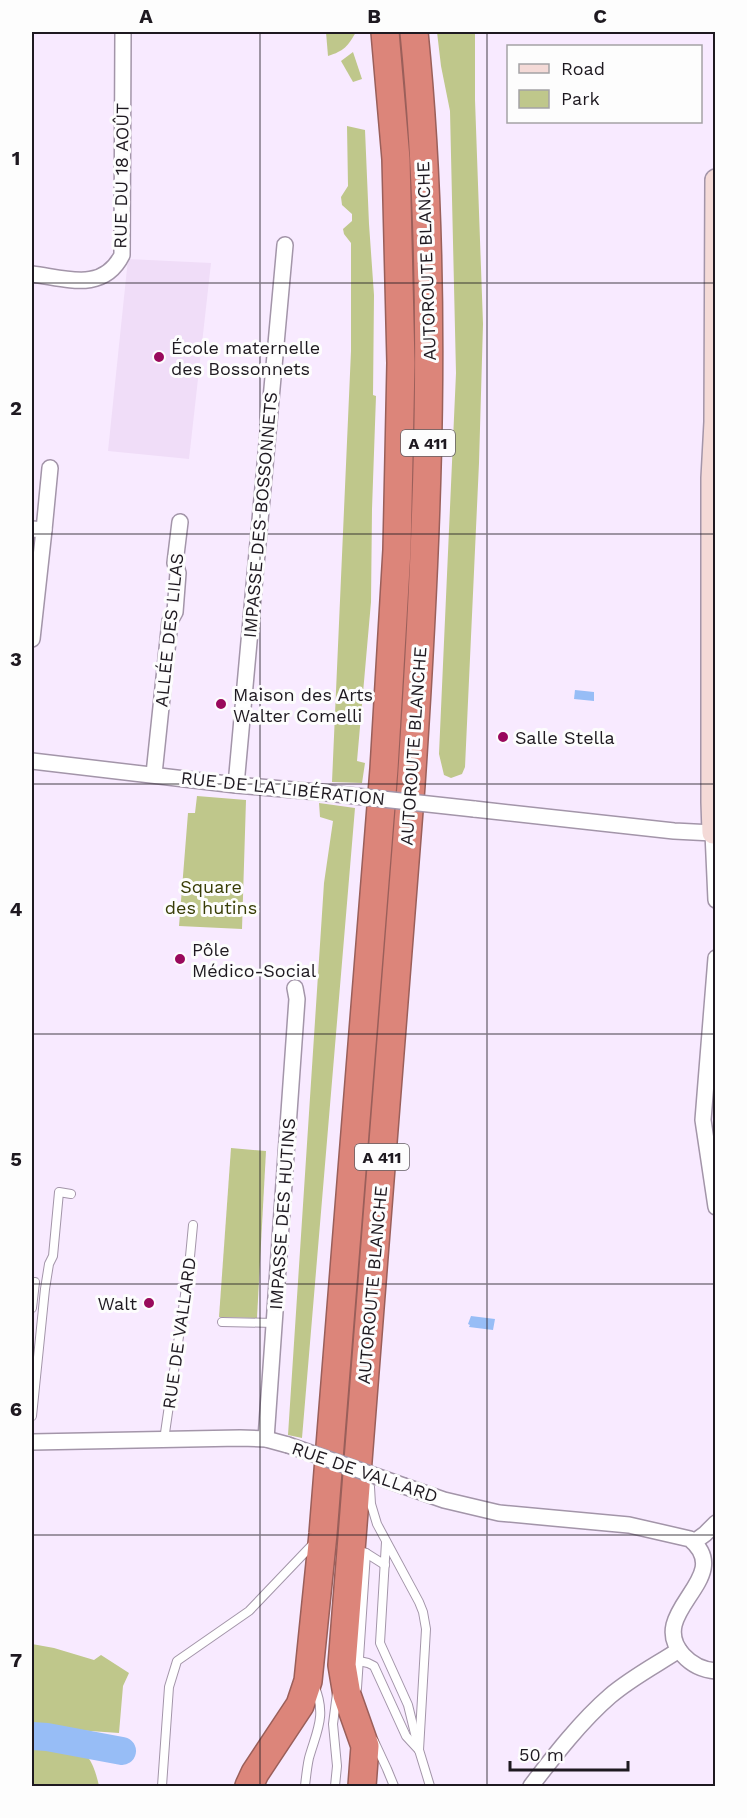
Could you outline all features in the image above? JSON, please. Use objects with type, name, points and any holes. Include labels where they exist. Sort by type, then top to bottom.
[{"type":"highway","name":"AUTOROUTE BLANCHE","points":[[249,1786],[255,1773],[303,1700],[309,1673],[384,768],[397,550],[401,363],[396,159],[385,32]]},
{"type":"highway","name":"AUTOROUTE BLANCHE","points":[[365,1736],[347,1695],[359,1551],[358,1460],[411,785],[426,506],[428,294],[423,152],[414,32]]},
{"type":"highway","points":[[362,1786],[365,1736]]},
{"type":"street","name":"RUE DU 18 AOÛT","points":[[32,274],[83,280],[99,278],[111,270],[122,255],[123,32]]},
{"type":"street","points":[[716,180],[714,496],[716,900]]},
{"type":"street","name":"IMPASSE DES BOSSONNETS","points":[[236,784],[285,244]]},
{"type":"street","points":[[32,639],[38,529],[50,468]]},
{"type":"street","name":"ALLÉE DES LILAS","points":[[154,774],[170,621],[175,612],[180,522]]},
{"type":"street","name":"RUE DE LA LIBÉRATION","points":[[32,761],[674,831],[714,833]]},
{"type":"street","points":[[716,958],[703,1120],[716,1207]]},
{"type":"street","name":"IMPASSE DES HUTINS","points":[[266,1439],[297,999],[295,988]]},
{"type":"street","name":"RUE DE VALLARD","points":[[32,1442],[266,1439],[444,1500],[499,1513],[629,1525],[687,1537],[694,1542]]},
{"type":"street","points":[[716,1522],[694,1542],[703,1558],[704,1572],[675,1618],[674,1638],[679,1650],[698,1667],[716,1671]]},
{"type":"street","points":[[531,1786],[566,1742],[609,1697],[679,1650]]},
{"type":"lane","points":[[32,1416],[45,1288],[49,1264],[53,1256],[59,1192],[71,1194]]},
{"type":"lane","name":"RUE DE VALLARD","points":[[164,1440],[193,1225]]},
{"type":"lane","points":[[32,1308],[35,1282]]},
{"type":"lane","points":[[222,1322],[274,1323]]},
{"type":"lane","points":[[358,1460],[370,1486],[374,1517],[419,1602],[425,1626],[419,1750]]},
{"type":"lane","points":[[162,1786],[169,1687],[177,1661],[249,1611],[322,1534]]},
{"type":"lane","points":[[386,1542],[380,1643],[408,1705],[430,1786]]},
{"type":"lane","points":[[359,1551],[385,1565]]},
{"type":"lane","points":[[335,1786],[337,1766],[333,1724],[351,1663],[368,1663],[374,1666],[406,1736],[419,1750]]},
{"type":"lane","points":[[305,1786],[308,1763],[318,1732],[321,1708],[309,1673]]},
{"type":"lane","points":[[365,1736],[387,1769],[393,1786]]},
{"type":"shaded area","name":"École maternelle des Bossonnets","points":[[128,259],[211,263],[189,459],[108,451]]},
{"type":"green space","points":[[326,32],[356,32],[345,47],[328,56]]},
{"type":"green space","points":[[437,32],[475,32],[475,100],[483,324],[465,767],[462,774],[451,778],[444,775],[439,754],[456,373],[450,111]]},
{"type":"green space","points":[[353,52],[362,79],[353,82],[341,61]]},
{"type":"green space","points":[[347,126],[365,130],[374,295],[373,395],[376,396],[371,602],[357,761],[365,763],[362,783],[332,782],[351,351],[351,243],[343,229],[352,221],[352,214],[342,205],[341,197],[348,186]]},
{"type":"green space","name":"Square des hutins","points":[[197,796],[246,800],[242,929],[179,926],[188,813],[195,813]]},
{"type":"green space","points":[[319,803],[355,808],[302,1438],[288,1435],[324,883],[333,821],[320,817]]},
{"type":"green space","points":[[231,1148],[266,1151],[257,1318],[219,1317]]},
{"type":"green space","points":[[32,1644],[94,1660],[101,1655],[129,1673],[123,1686],[119,1733],[32,1727]]},
{"type":"green space","points":[[32,1743],[77,1748],[82,1751],[92,1764],[99,1786],[32,1786]]},
{"type":"water","points":[[575,690],[594,692],[594,701],[574,699]]},
{"type":"water","points":[[471,1316],[495,1319],[493,1330],[469,1327]]},
{"type":"waterway","points":[[32,1736],[122,1751]]},
{"type":"place","name":"École maternelle des Bossonnets","points":[[159,357]]},
{"type":"place","name":"Maison des Arts Walter Comelli","points":[[221,704]]},
{"type":"place","name":"Salle Stella","points":[[503,737]]},
{"type":"place","name":"Pôle Médico-Social","points":[[180,959]]},
{"type":"place","name":"Walt","points":[[149,1303]]}]
